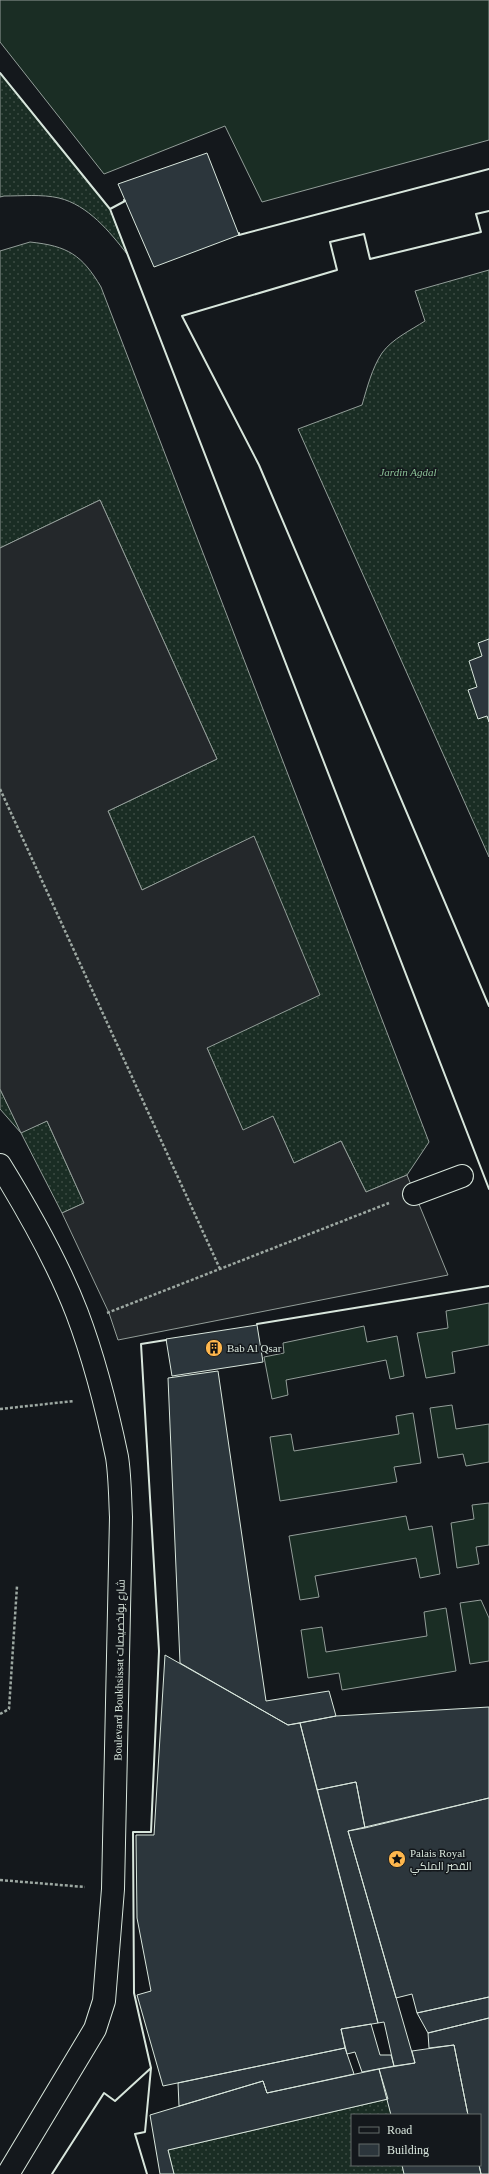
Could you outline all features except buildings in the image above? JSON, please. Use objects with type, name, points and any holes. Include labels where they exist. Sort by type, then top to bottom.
[{"type":"street","name":"Boulevard Boukhsissat شارع بولخصيصات","points":[[0,1165],[28,1212],[54,1262],[80,1324],[102,1398],[117,1458],[122,1517],[113,1889],[105,1990],[95,2029],[8,2174]]},
{"type":"street","points":[[414,1194],[462,1176]]},
{"type":"path","points":[[0,789],[220,1269]]},
{"type":"path","points":[[80,1324],[414,1194]]},
{"type":"path","points":[[0,1409],[102,1398]]},
{"type":"path","points":[[0,1714],[9,1709],[18,1586]]},
{"type":"path","points":[[0,1880],[113,1889]]},
{"type":"green space","points":[[0,0],[489,0],[489,140],[262,202],[225,126],[104,174],[0,42]]},
{"type":"green space","points":[[0,73],[110,209],[127,254],[98,220],[70,202],[59,198],[46,196],[0,197]]},
{"type":"green space","points":[[30,242],[54,246],[73,254],[87,267],[101,287],[429,1142],[407,1175],[366,1192],[341,1141],[294,1163],[273,1117],[243,1131],[207,1048],[254,837],[142,890],[108,811],[217,759],[100,500],[0,548],[0,251]]},
{"type":"green space","name":"Jardin Agdal","points":[[489,270],[489,857],[298,429],[362,405],[378,359],[382,353],[396,339],[425,321],[415,291]]},
{"type":"green space","points":[[0,1089],[21,1132],[47,1121],[84,1203],[62,1213],[21,1133],[0,1109]]},
{"type":"green space","points":[[489,1303],[489,1345],[452,1352],[455,1373],[426,1378],[417,1333],[448,1328],[446,1311]]},
{"type":"green space","points":[[364,1326],[367,1342],[397,1336],[404,1376],[390,1379],[386,1360],[286,1380],[288,1395],[272,1399],[264,1357],[284,1353],[283,1343]]},
{"type":"green space","points":[[452,1405],[456,1429],[489,1424],[489,1462],[466,1466],[463,1454],[438,1458],[430,1408]]},
{"type":"green space","points":[[413,1413],[421,1463],[394,1467],[397,1482],[280,1501],[270,1437],[291,1434],[294,1451],[399,1434],[396,1416]]},
{"type":"green space","points":[[489,1503],[489,1545],[476,1547],[479,1564],[457,1568],[451,1523],[474,1519],[472,1505]]},
{"type":"green space","points":[[406,1516],[409,1530],[432,1526],[440,1574],[420,1578],[416,1558],[315,1576],[319,1597],[300,1600],[289,1536]]},
{"type":"green space","points":[[481,1600],[489,1618],[489,1661],[470,1664],[460,1603]]},
{"type":"green space","points":[[446,1608],[456,1671],[342,1690],[339,1673],[308,1678],[301,1630],[322,1627],[326,1652],[427,1636],[424,1612]]},
{"type":"green space","points":[[388,2099],[391,2114],[351,2114],[351,2166],[402,2166],[404,2174],[174,2174],[168,2150]]},
{"type":"shaded area","points":[[100,500],[217,759],[108,811],[142,890],[254,836],[320,995],[207,1048],[243,1130],[273,1116],[294,1163],[341,1141],[366,1192],[407,1175],[448,1275],[118,1340],[109,1313],[62,1213],[84,1203],[47,1121],[21,1133],[0,1089],[0,548]]},
{"type":"wall","points":[[0,73],[110,209]]},
{"type":"wall","points":[[239,233],[239,235],[489,169]]},
{"type":"wall","points":[[124,200],[125,201],[110,209],[489,1189]]},
{"type":"wall","points":[[489,211],[476,214],[481,232],[370,259],[364,234],[330,242],[337,270],[182,316],[259,465],[489,1006]]},
{"type":"wall","points":[[257,1324],[489,1286]]},
{"type":"wall","points":[[147,2174],[135,2134],[145,2132],[151,2068],[134,1993],[133,1832],[151,1832],[159,1651],[141,1344],[166,1340]]},
{"type":"wall","points":[[52,2174],[104,2093],[115,2101],[151,2068]]},
{"type":"place","name":"Bab Al Qsar","points":[[214,1348]]},
{"type":"place","name":"Palais Royal القصر الملكي","points":[[397,1859]]}]
